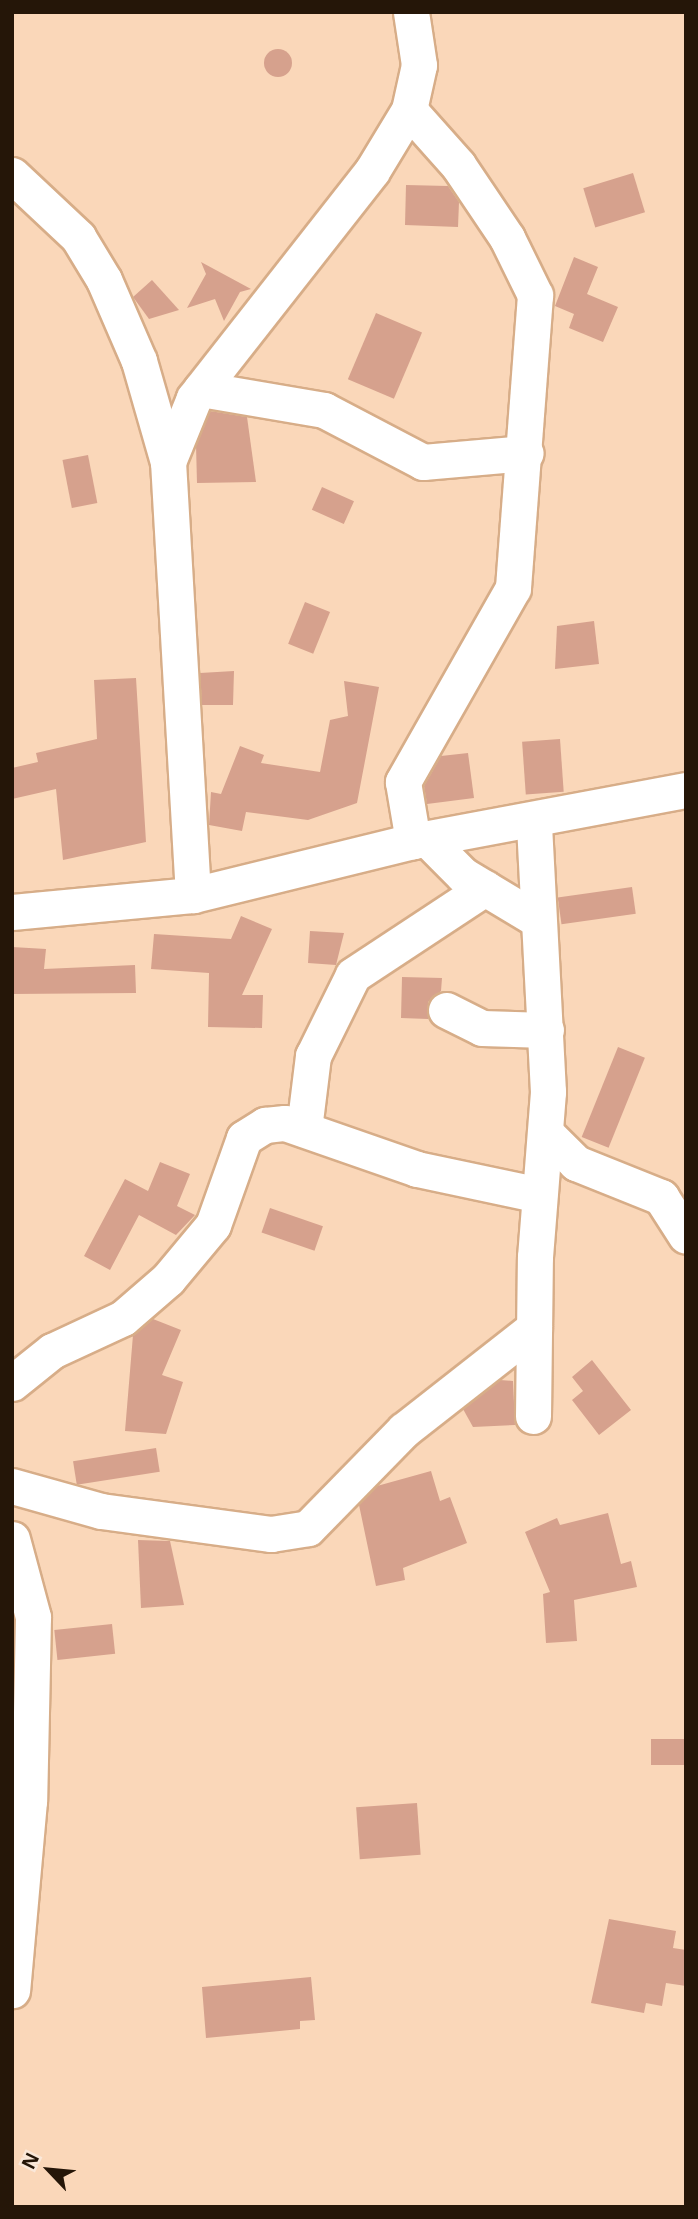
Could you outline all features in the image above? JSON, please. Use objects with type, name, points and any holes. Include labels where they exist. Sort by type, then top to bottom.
[{"type":"street","points":[[169,462],[201,389],[372,171],[409,110],[419,65],[411,12]]},
{"type":"street","points":[[409,110],[458,165],[528,275],[535,295],[526,453],[513,588],[403,782],[419,839],[452,867],[538,920]]},
{"type":"street","points":[[12,175],[78,237],[104,280],[139,361],[169,462],[193,895]]},
{"type":"street","points":[[201,389],[324,410],[423,462],[526,453]]},
{"type":"street","points":[[12,912],[193,895],[419,839],[534,821],[686,790]]},
{"type":"street","points":[[533,1416],[539,1195],[547,1134],[546,1030],[534,821]]},
{"type":"street","points":[[304,1129],[313,1056],[353,975],[485,888]]},
{"type":"street","points":[[446,1010],[482,1028],[546,1030]]},
{"type":"street","points":[[12,1383],[52,1351],[122,1318],[168,1279],[213,1225],[238,1148],[251,1131],[285,1124],[417,1169],[539,1195]]},
{"type":"street","points":[[547,1134],[595,1173],[661,1197],[686,1236]]},
{"type":"street","points":[[12,1486],[100,1511],[271,1534],[308,1528],[404,1430],[534,1328]]},
{"type":"street","points":[[12,1539],[33,1617],[29,1801],[12,1990]]},
{"type":"building","points":[[278,49],[288,53],[292,63],[288,73],[278,77],[268,73],[264,63],[268,53]]},
{"type":"building","points":[[633,173],[645,212],[595,227],[583,188]]},
{"type":"building","points":[[406,185],[448,186],[459,202],[458,227],[405,225]]},
{"type":"building","points":[[574,257],[598,267],[587,294],[618,307],[603,342],[569,328],[574,314],[555,306]]},
{"type":"building","points":[[201,262],[251,289],[240,292],[224,321],[215,299],[187,308],[206,274]]},
{"type":"building","points":[[152,280],[179,310],[149,319],[133,297]]},
{"type":"building","points":[[376,313],[422,333],[394,399],[348,379]]},
{"type":"building","points":[[210,411],[247,417],[256,482],[197,483],[196,445]]},
{"type":"building","points":[[88,455],[97,503],[72,508],[62,460]]},
{"type":"building","points":[[322,487],[354,501],[344,524],[312,510]]},
{"type":"building","points":[[305,602],[330,612],[313,654],[288,644]]},
{"type":"building","points":[[594,621],[599,664],[555,669],[557,626]]},
{"type":"building","points":[[234,671],[233,705],[202,705],[200,673]]},
{"type":"building","points":[[136,678],[146,842],[63,860],[56,789],[12,799],[12,768],[38,762],[36,753],[97,739],[94,680]]},
{"type":"building","points":[[344,681],[379,687],[357,803],[308,820],[246,812],[242,831],[209,825],[211,792],[221,794],[240,746],[264,755],[261,763],[320,772],[330,720],[348,716]]},
{"type":"building","points":[[560,739],[564,792],[526,795],[522,742]]},
{"type":"building","points":[[468,753],[474,798],[427,804],[424,786],[441,756]]},
{"type":"building","points":[[632,887],[636,914],[561,924],[558,897]]},
{"type":"building","points":[[241,916],[272,929],[242,995],[263,995],[262,1028],[208,1027],[209,973],[151,969],[154,934],[231,939]]},
{"type":"building","points":[[310,931],[344,933],[336,965],[308,963]]},
{"type":"building","points":[[12,947],[46,949],[44,969],[135,965],[136,993],[12,994]]},
{"type":"building","points":[[402,977],[442,978],[441,991],[428,1002],[428,1019],[401,1018]]},
{"type":"building","points":[[618,1047],[645,1058],[609,1148],[582,1137]]},
{"type":"building","points":[[160,1162],[190,1174],[177,1206],[195,1215],[176,1235],[139,1215],[110,1270],[84,1256],[125,1179],[148,1191]]},
{"type":"building","points":[[270,1208],[323,1226],[314,1251],[262,1233]]},
{"type":"building","points":[[153,1319],[181,1330],[162,1375],[183,1382],[166,1434],[125,1431],[133,1335]]},
{"type":"building","points":[[592,1360],[631,1410],[599,1435],[572,1400],[583,1391],[572,1377]]},
{"type":"building","points":[[500,1380],[513,1381],[515,1425],[473,1427],[463,1409]]},
{"type":"building","points":[[156,1448],[160,1472],[77,1485],[73,1461]]},
{"type":"building","points":[[431,1471],[440,1501],[450,1497],[467,1543],[403,1568],[405,1580],[376,1586],[359,1505],[377,1486]]},
{"type":"building","points":[[608,1513],[621,1564],[631,1561],[637,1587],[574,1600],[577,1641],[546,1643],[543,1594],[550,1592],[525,1532],[557,1518],[560,1525]]},
{"type":"building","points":[[138,1540],[170,1541],[184,1605],[141,1608]]},
{"type":"building","points":[[112,1624],[115,1654],[57,1660],[54,1630]]},
{"type":"building","points":[[651,1739],[686,1739],[686,1765],[651,1765]]},
{"type":"building","points":[[417,1803],[421,1855],[360,1859],[356,1807]]},
{"type":"building","points":[[609,1919],[676,1931],[673,1948],[686,1950],[686,1986],[666,1983],[662,2006],[646,2003],[644,2013],[591,2003]]},
{"type":"building","points":[[311,1977],[315,2020],[300,2021],[300,2029],[206,2038],[202,1987]]}]
